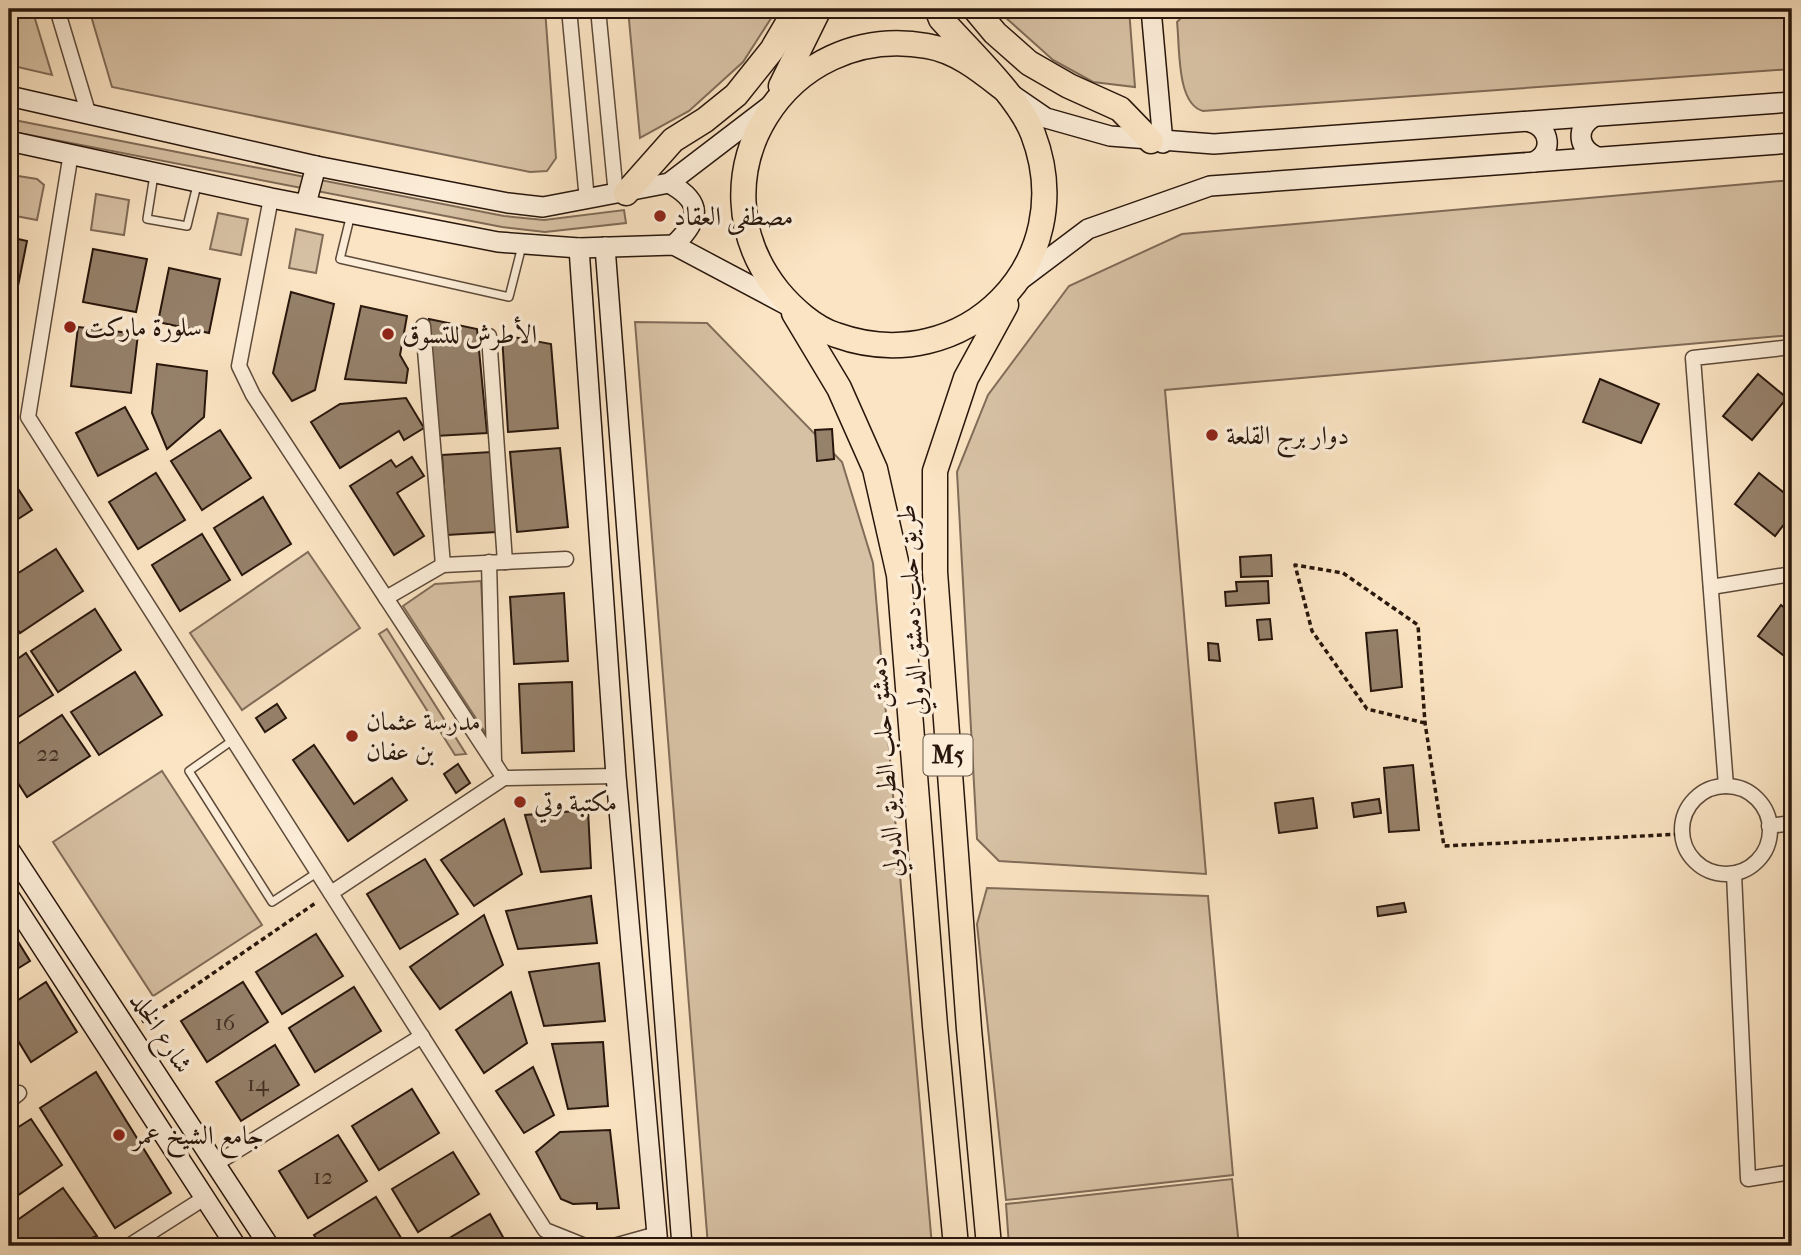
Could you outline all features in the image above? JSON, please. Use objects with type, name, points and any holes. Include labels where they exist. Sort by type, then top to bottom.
[{"type":"highway","points":[[621,194],[673,140],[705,120],[736,94],[772,50],[796,9]]},
{"type":"highway","points":[[819,9],[751,144],[743,187],[746,231],[763,272],[790,306],[834,335],[884,347],[936,341],[983,318],[1019,281]]},
{"type":"highway","points":[[937,9],[941,19],[1004,89]]},
{"type":"highway","points":[[975,9],[995,33],[1029,63],[1069,86],[1120,109],[1157,142]]},
{"type":"highway","points":[[771,105],[802,73],[841,52],[884,43],[928,46],[970,62],[1004,89]]},
{"type":"highway","name":"طريق حلب دمشق الدولي","points":[[989,1246],[969,1029],[935,572],[935,471],[966,378],[1019,281],[1041,234],[1045,183],[1033,132],[1004,89]]},
{"type":"highway","name":"دمشق حلب الطريق الدولي","points":[[790,306],[839,388],[875,469],[899,575],[934,1026],[956,1246]]},
{"type":"main road","points":[[1151,9],[1157,142]]},
{"type":"main road","points":[[1004,89],[1046,118],[1110,136],[1214,145],[1792,102]]},
{"type":"main road","points":[[9,96],[89,112],[316,166],[508,203],[543,207],[669,183],[771,105]]},
{"type":"main road","points":[[1592,118],[1583,126],[1581,139],[1585,150],[1595,156]]},
{"type":"main road","points":[[1530,122],[1542,128],[1548,141],[1544,154],[1534,162]]},
{"type":"main road","points":[[9,141],[271,198],[522,244],[579,248],[674,245],[790,306]]},
{"type":"main road","points":[[1019,281],[1088,229],[1210,186],[1792,143]]},
{"type":"main road","points":[[306,204],[316,166]]},
{"type":"main road","points":[[669,183],[686,193],[694,203],[694,217],[689,231],[674,245]]},
{"type":"main road","points":[[605,247],[682,1246]]},
{"type":"main road","points":[[579,248],[616,776],[658,1240]]},
{"type":"main road","name":"شارع الخلد","points":[[9,849],[269,1246]]},
{"type":"main road","points":[[9,896],[236,1246]]},
{"type":"street","points":[[57,9],[89,112]]},
{"type":"street","points":[[569,9],[587,200]]},
{"type":"street","points":[[598,9],[621,194]]},
{"type":"street","points":[[71,153],[28,417],[545,1230],[585,1246]]},
{"type":"street","points":[[271,198],[239,366],[253,395],[504,778]]},
{"type":"street","points":[[423,326],[443,565]]},
{"type":"street","points":[[489,336],[505,562]]},
{"type":"street","points":[[1726,786],[1693,358],[1792,347]]},
{"type":"street","points":[[386,598],[443,565],[566,559]]},
{"type":"street","points":[[489,562],[494,763]]},
{"type":"street","points":[[1711,587],[1792,574]]},
{"type":"street","points":[[331,892],[504,778],[616,776]]},
{"type":"street","points":[[1726,786],[1753,795],[1763,806],[1769,826],[1766,848],[1759,860],[1734,874],[1705,869],[1685,848],[1682,834],[1683,819],[1694,800],[1712,788],[1726,786]]},
{"type":"street","points":[[1769,826],[1792,823]]},
{"type":"street","points":[[1734,874],[1748,1179],[1792,1172]]},
{"type":"street","points":[[217,1163],[422,1036]]},
{"type":"street","points":[[129,1246],[206,1198]]},
{"type":"street","points":[[614,1246],[658,1240]]},
{"type":"lane","points":[[155,171],[147,219],[187,226],[198,180]]},
{"type":"lane","points":[[352,213],[340,258],[509,298],[522,244]]},
{"type":"lane","points":[[233,739],[189,771],[272,902],[318,872]]},
{"type":"path","points":[[1425,723],[1367,709],[1312,631],[1296,565],[1343,573],[1418,625],[1425,723],[1444,846],[1682,834]]},
{"type":"path","points":[[129,1030],[331,892]]},
{"type":"shaded area","points":[[9,9],[32,9],[52,75],[9,65]]},
{"type":"shaded area","points":[[89,9],[545,9],[556,158],[547,171],[530,172],[112,87]]},
{"type":"shaded area","points":[[628,9],[777,9],[743,62],[689,111],[640,138]]},
{"type":"shaded area","points":[[996,9],[1129,9],[1135,87],[1093,82],[1053,60]]},
{"type":"shaded area","points":[[1190,9],[1792,9],[1792,69],[1203,111],[1194,106],[1188,98],[1181,73],[1177,22]]},
{"type":"shaded area","points":[[9,119],[504,216],[544,220],[624,210],[626,223],[545,232],[502,227],[9,131]]},
{"type":"shaded area","points":[[18,176],[37,179],[44,185],[37,220],[10,215]]},
{"type":"shaded area","points":[[1792,180],[1792,335],[1165,390],[1206,874],[999,861],[977,839],[957,472],[988,395],[1069,286],[1182,234]]},
{"type":"shaded area","points":[[96,194],[129,200],[124,235],[91,230]]},
{"type":"shaded area","points":[[218,213],[248,219],[241,255],[210,249]]},
{"type":"shaded area","points":[[296,229],[323,235],[316,273],[289,268]]},
{"type":"shaded area","points":[[635,322],[707,323],[842,462],[873,563],[932,1246],[708,1246]]},
{"type":"shaded area","points":[[308,552],[360,628],[242,710],[190,633]]},
{"type":"shaded area","points":[[481,581],[490,740],[403,606],[435,584]]},
{"type":"shaded area","points":[[387,629],[466,754],[455,755],[379,634]]},
{"type":"shaded area","points":[[162,771],[262,925],[153,996],[53,842]]},
{"type":"shaded area","points":[[987,888],[1208,896],[1233,1175],[1006,1200],[977,924]]},
{"type":"shaded area","points":[[1232,1179],[1239,1246],[1009,1246],[1006,1204]]},
{"type":"building","points":[[9,237],[27,241],[17,291],[9,290]]},
{"type":"building","points":[[93,249],[147,259],[136,312],[83,302]]},
{"type":"building","points":[[169,268],[220,279],[209,333],[158,322]]},
{"type":"building","points":[[291,292],[334,304],[315,390],[292,401],[273,373]]},
{"type":"building","points":[[361,306],[407,316],[400,355],[408,369],[406,383],[345,379]]},
{"type":"building","points":[[429,319],[477,329],[487,433],[436,436]]},
{"type":"building","points":[[78,327],[138,334],[131,393],[71,386]]},
{"type":"building","points":[[502,335],[551,344],[558,428],[508,432]]},
{"type":"building","points":[[157,364],[207,371],[204,417],[167,449],[152,413]]},
{"type":"building","points":[[1758,374],[1787,398],[1752,440],[1723,416]]},
{"type":"building","points":[[1600,379],[1659,404],[1641,443],[1583,422]]},
{"type":"building","points":[[406,398],[424,428],[404,440],[399,431],[340,468],[311,422],[340,404]]},
{"type":"building","points":[[125,407],[148,449],[98,476],[76,433]]},
{"type":"building","points":[[832,429],[834,459],[817,461],[815,430]]},
{"type":"building","points":[[220,430],[251,478],[202,510],[171,461]]},
{"type":"building","points":[[560,448],[568,527],[517,532],[510,452]]},
{"type":"building","points":[[491,452],[496,532],[447,535],[442,455]]},
{"type":"building","points":[[412,457],[424,476],[397,493],[424,536],[394,555],[350,486],[391,460],[396,467]]},
{"type":"building","points":[[156,473],[185,520],[138,549],[109,502]]},
{"type":"building","points":[[1759,473],[1792,499],[1792,514],[1775,536],[1735,504]]},
{"type":"building","points":[[9,475],[32,510],[9,525]]},
{"type":"building","points":[[263,497],[291,544],[242,575],[214,528]]},
{"type":"building","points":[[202,534],[230,580],[180,611],[152,565]]},
{"type":"building","points":[[56,549],[83,591],[20,633],[9,616],[9,579]]},
{"type":"building","points":[[1271,555],[1272,576],[1241,577],[1240,557]]},
{"type":"building","points":[[1268,581],[1269,603],[1226,606],[1225,592],[1237,591],[1236,582]]},
{"type":"building","points":[[564,593],[568,661],[514,664],[510,597]]},
{"type":"building","points":[[1781,605],[1792,614],[1792,662],[1758,636]]},
{"type":"building","points":[[95,609],[121,650],[58,692],[31,651]]},
{"type":"building","points":[[1270,619],[1272,639],[1259,640],[1257,620]]},
{"type":"building","points":[[1397,630],[1402,687],[1371,691],[1366,633]]},
{"type":"building","points":[[1208,643],[1218,644],[1220,661],[1209,660]]},
{"type":"building","points":[[26,653],[53,695],[9,723],[9,665]]},
{"type":"building","points":[[135,672],[162,715],[99,755],[71,712]]},
{"type":"building","points":[[572,682],[574,751],[522,753],[519,684]]},
{"type":"building","points":[[277,704],[286,718],[265,732],[256,718]]},
{"type":"building","points":[[62,715],[90,756],[27,797],[9,769],[9,750]]},
{"type":"building","points":[[314,745],[354,804],[392,778],[407,800],[348,841],[293,760]]},
{"type":"building","points":[[458,764],[470,783],[456,793],[444,774]]},
{"type":"building","points":[[1413,765],[1419,830],[1389,832],[1384,768]]},
{"type":"building","points":[[1313,798],[1317,828],[1279,833],[1275,803]]},
{"type":"building","points":[[1379,799],[1381,813],[1354,817],[1352,803]]},
{"type":"building","points":[[588,810],[591,868],[541,872],[525,815]]},
{"type":"building","points":[[504,819],[522,874],[474,906],[441,860]]},
{"type":"building","points":[[425,859],[458,914],[400,949],[367,894]]},
{"type":"building","points":[[591,896],[597,943],[518,949],[506,911]]},
{"type":"building","points":[[1404,903],[1406,912],[1378,916],[1377,907]]},
{"type":"building","points":[[484,915],[503,965],[440,1009],[410,967]]},
{"type":"building","points":[[9,927],[30,961],[9,974]]},
{"type":"building","points":[[316,934],[343,976],[282,1014],[256,972]]},
{"type":"building","points":[[599,963],[605,1021],[544,1026],[529,972]]},
{"type":"building","points":[[46,982],[77,1032],[31,1062],[9,1026],[9,1006]]},
{"type":"building","points":[[243,982],[268,1022],[207,1062],[181,1021]]},
{"type":"building","points":[[354,987],[381,1031],[315,1072],[289,1028]]},
{"type":"building","points":[[511,992],[527,1043],[484,1073],[456,1030]]},
{"type":"building","points":[[603,1042],[608,1106],[568,1109],[552,1044]]},
{"type":"building","points":[[275,1045],[299,1085],[241,1121],[216,1082]]},
{"type":"building","points":[[533,1067],[554,1115],[524,1133],[496,1091]]},
{"type":"building","points":[[96,1072],[171,1193],[115,1228],[40,1108]]},
{"type":"building","points":[[412,1089],[439,1133],[379,1170],[352,1126]]},
{"type":"building","points":[[31,1119],[62,1165],[14,1198],[9,1190],[9,1133]]},
{"type":"building","points":[[610,1130],[619,1208],[597,1209],[597,1203],[573,1204],[561,1199],[536,1152],[560,1132]]},
{"type":"building","points":[[338,1135],[367,1181],[308,1218],[279,1171]]},
{"type":"building","points":[[453,1152],[479,1194],[418,1232],[392,1189]]},
{"type":"building","points":[[63,1188],[97,1236],[70,1246],[9,1246],[9,1226]]},
{"type":"building","points":[[376,1197],[406,1246],[321,1246],[314,1235]]},
{"type":"building","points":[[490,1214],[508,1246],[436,1246]]},
{"type":"place","name":"مصطفى العقاد","points":[[660,216]]},
{"type":"place","name":"سلورة ماركت","points":[[70,327]]},
{"type":"place","name":"الأطرش للتسوق","points":[[388,334]]},
{"type":"place","name":"دوار برج القلعة","points":[[1212,435]]},
{"type":"place","name":"مدرسة عثمان بن عفان","points":[[352,736]]},
{"type":"place","name":"مكتبة وتي","points":[[520,802]]},
{"type":"place","name":"جامع الشيخ عمر","points":[[119,1135]]}]
